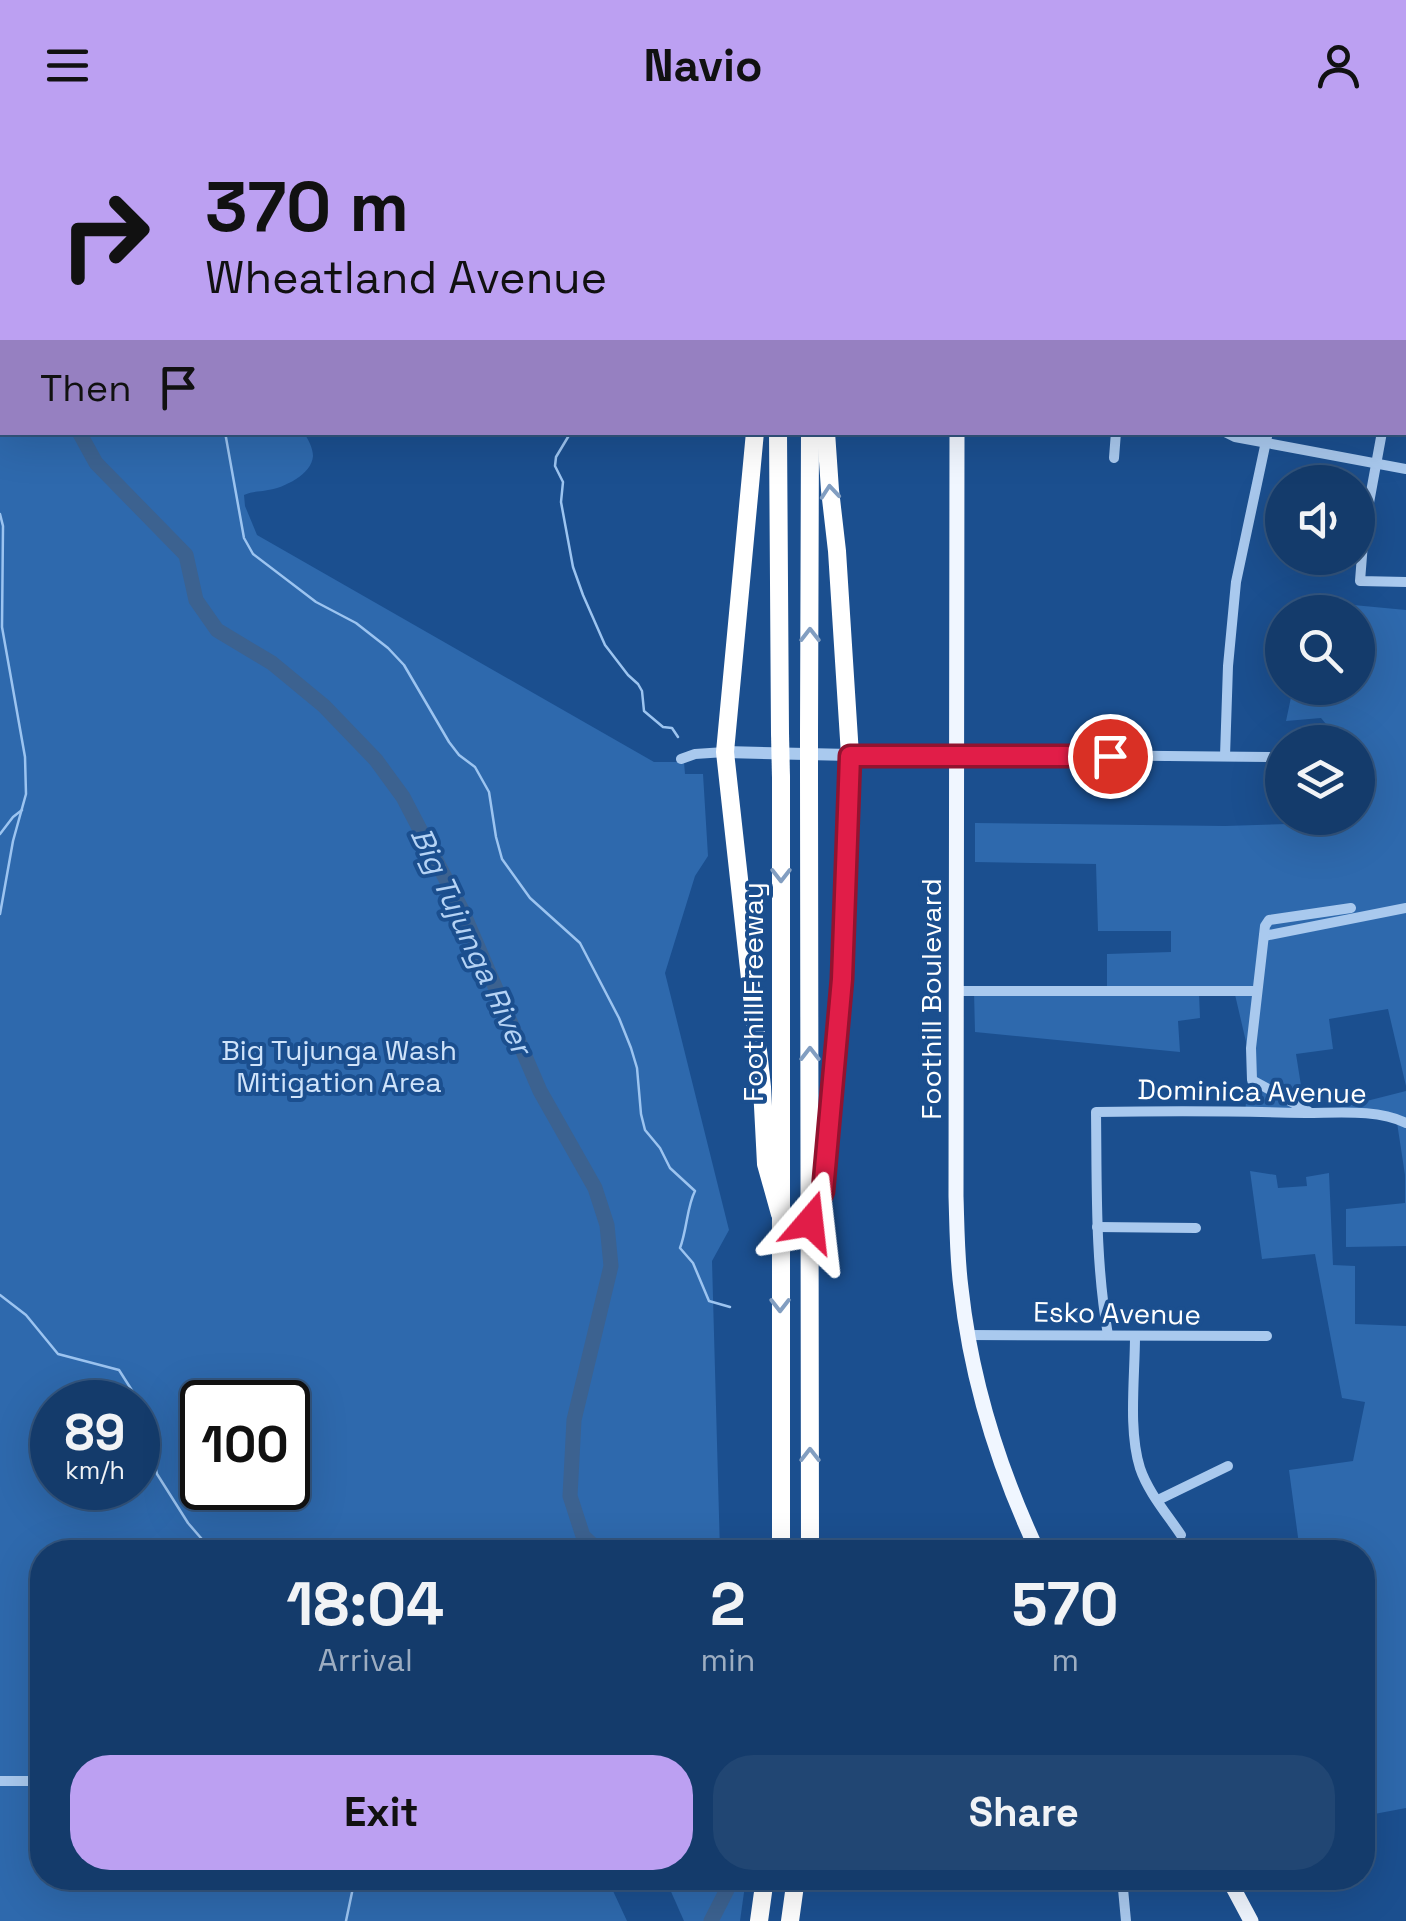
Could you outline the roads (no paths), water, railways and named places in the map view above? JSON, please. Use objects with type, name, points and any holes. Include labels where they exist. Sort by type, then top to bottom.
[{"type":"highway","points":[[755,435],[726,752],[762,1087],[766,1164],[780,1214]]},
{"type":"highway","name":"Foothill Freeway","points":[[778,435],[781,1540]]},
{"type":"highway","name":"Foothill Freeway","points":[[810,435],[810,1540]]},
{"type":"highway","points":[[810,1222],[823,1191],[842,979],[850,756],[826,435]]},
{"type":"highway","points":[[759,1921],[763,1890]]},
{"type":"highway","points":[[790,1921],[794,1890]]},
{"type":"main road","name":"Foothill Boulevard","points":[[957,435],[960,1279],[967,1335],[982,1400],[996,1450],[1033,1540]]},
{"type":"main road","points":[[1235,1890],[1252,1921]]},
{"type":"street","points":[[1114,458],[1116,435]]},
{"type":"street","points":[[1231,435],[1267,437],[1406,469]]},
{"type":"street","points":[[1381,435],[1364,530],[1360,580],[1406,582]]},
{"type":"street","points":[[1225,756],[1236,582],[1267,437]]},
{"type":"street","points":[[682,759],[726,752],[1265,757]]},
{"type":"street","points":[[1312,1113],[1252,1080],[1251,1048],[1265,926],[1269,920],[1351,908]]},
{"type":"street","points":[[1264,936],[1406,908]]},
{"type":"street","points":[[956,992],[1257,991]]},
{"type":"street","name":"Dominica Avenue","points":[[1097,1228],[1096,1112],[1312,1113],[1387,1116],[1406,1123]]},
{"type":"street","points":[[1108,1335],[1097,1228],[1196,1228]]},
{"type":"street","name":"Esko Avenue","points":[[967,1335],[1267,1336]]},
{"type":"street","points":[[1135,1336],[1135,1444],[1144,1478],[1181,1535]]},
{"type":"street","points":[[1158,1500],[1228,1466]]},
{"type":"street","points":[[0,1781],[30,1781]]},
{"type":"street","points":[[1123,1890],[1126,1921]]},
{"type":"waterway","name":"Big Tujunga River","points":[[81,435],[96,463],[186,555],[196,600],[217,630],[272,663],[324,706],[376,760],[403,797],[462,910],[540,1091],[595,1188],[607,1225],[611,1266],[574,1420],[570,1496],[587,1540]]},
{"type":"waterway","points":[[226,435],[244,538],[253,554],[316,602],[356,623],[404,665],[449,742],[475,767],[489,792],[502,859],[530,898],[580,943],[631,1048],[645,1130],[670,1168],[695,1191],[680,1248],[693,1263],[709,1301],[730,1307]]},
{"type":"waterway","points":[[569,435],[555,466],[563,482],[561,502],[573,567],[583,595],[605,645],[642,691],[644,711],[663,727],[672,728],[678,737]]},
{"type":"waterway","points":[[0,514],[2,627],[25,757],[26,794],[0,914]]},
{"type":"waterway","points":[[0,834],[22,810]]},
{"type":"waterway","points":[[0,1295],[26,1315],[58,1354],[119,1370],[140,1403],[157,1474],[203,1540]]},
{"type":"waterway","points":[[346,1921],[352,1890]]},
{"type":"waterway","name":"Big Tujunga River","points":[[711,1921],[727,1890]]},
{"type":"park label","name":"Big Tujunga Wash Mitigation Area","points":[[339,1066]]}]
